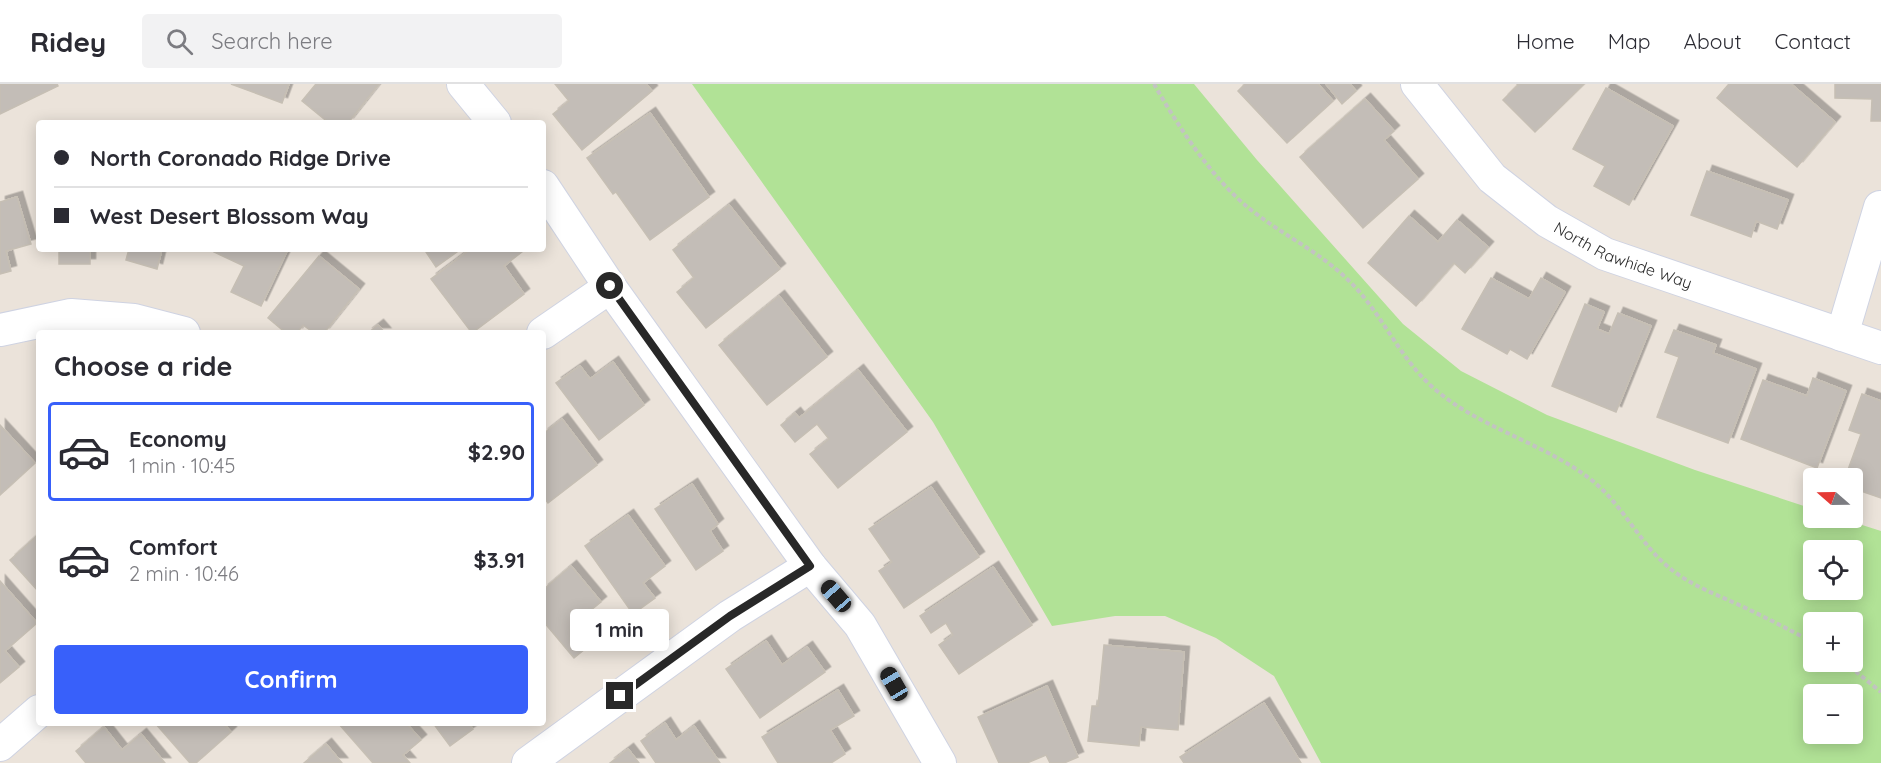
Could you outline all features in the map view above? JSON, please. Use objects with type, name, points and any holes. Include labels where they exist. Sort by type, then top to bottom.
[{"type":"street","points":[[463,84],[493,120]]},
{"type":"street","name":"North Rawhide Way","points":[[1417,84],[1492,178],[1547,221],[1605,254],[1881,348]]},
{"type":"street","points":[[546,190],[610,286],[810,566],[860,625],[940,763]]},
{"type":"street","points":[[1842,335],[1880,207]]},
{"type":"street","points":[[546,331],[610,286]]},
{"type":"street","points":[[0,330],[71,315],[134,320],[172,330]]},
{"type":"street","points":[[528,763],[730,616],[810,566]]},
{"type":"street","points":[[0,745],[36,714]]},
{"type":"path","points":[[1154,84],[1186,134],[1223,184],[1248,208],[1326,260],[1348,279],[1367,301],[1400,351],[1437,391],[1489,424],[1569,465],[1594,482],[1616,504],[1653,553],[1673,571],[1699,587],[1803,637]]},
{"type":"path","points":[[1856,672],[1881,692]]},
{"type":"green space","points":[[692,84],[1194,84],[1257,160],[1403,324],[1461,371],[1547,415],[1695,470],[1803,506],[1803,528],[1863,528],[1863,525],[1881,531],[1881,763],[1321,763],[1274,676],[1216,638],[1165,616],[1115,616],[1052,626],[933,422]]},
{"type":"building","points":[[0,84],[57,84],[58,86],[0,114]]},
{"type":"building","points":[[231,84],[289,84],[282,103]]},
{"type":"building","points":[[316,84],[379,84],[350,120],[325,120],[302,101]]},
{"type":"building","points":[[555,84],[646,84],[652,91],[582,150],[553,114],[569,101]]},
{"type":"building","points":[[1245,84],[1318,84],[1333,101],[1287,143],[1238,91]]},
{"type":"building","points":[[1326,84],[1350,84],[1356,91],[1342,104]]},
{"type":"building","points":[[1517,84],[1584,84],[1535,132],[1503,100]]},
{"type":"building","points":[[1729,84],[1791,84],[1835,122],[1797,167],[1717,98]]},
{"type":"building","points":[[1835,84],[1881,84],[1881,121],[1871,121],[1872,99],[1835,98]]},
{"type":"building","points":[[1606,88],[1673,126],[1629,205],[1594,186],[1605,166],[1573,149]]},
{"type":"building","points":[[1365,99],[1394,131],[1384,140],[1418,179],[1363,228],[1300,157]]},
{"type":"building","points":[[650,113],[709,197],[650,240],[616,192],[613,194],[587,158]]},
{"type":"building","points":[[1707,171],[1788,200],[1777,229],[1756,221],[1751,237],[1691,215]]},
{"type":"building","points":[[17,197],[31,244],[6,251],[11,271],[0,274],[0,202]]},
{"type":"building","points":[[729,205],[780,269],[706,328],[677,292],[694,278],[673,250]]},
{"type":"building","points":[[1409,216],[1438,242],[1457,220],[1488,247],[1465,273],[1454,263],[1416,306],[1368,263]]},
{"type":"building","points":[[59,252],[90,252],[90,264],[59,264]]},
{"type":"building","points":[[128,252],[161,252],[157,269],[126,260]]},
{"type":"building","points":[[214,252],[287,252],[261,306],[231,292],[244,266]]},
{"type":"building","points":[[426,252],[457,252],[436,267]]},
{"type":"building","points":[[467,252],[522,252],[504,266],[524,294],[476,330],[470,330],[431,279]]},
{"type":"building","points":[[319,256],[359,289],[326,330],[310,330],[303,325],[299,330],[282,330],[268,318]]},
{"type":"building","points":[[1491,278],[1529,299],[1541,278],[1565,292],[1527,359],[1510,349],[1507,354],[1462,329]]},
{"type":"building","points":[[779,296],[827,357],[767,405],[719,345]]},
{"type":"building","points":[[1585,304],[1604,312],[1597,329],[1609,334],[1618,313],[1651,326],[1616,412],[1552,386]]},
{"type":"building","points":[[378,325],[382,330],[372,330]]},
{"type":"building","points":[[1674,330],[1716,345],[1713,353],[1756,369],[1728,443],[1657,417],[1679,357],[1665,352]]},
{"type":"building","points":[[613,362],[644,405],[599,440],[556,383],[580,366],[590,379]]},
{"type":"building","points":[[858,370],[907,432],[838,488],[810,454],[829,439],[817,424],[795,442],[781,425],[795,413],[799,418]]},
{"type":"building","points":[[1813,378],[1846,391],[1817,468],[1741,439],[1763,380],[1807,396]]},
{"type":"building","points":[[1862,394],[1881,401],[1881,498],[1863,492],[1863,468],[1849,468],[1861,434],[1849,430]]},
{"type":"building","points":[[562,419],[597,465],[548,503],[546,500],[546,432]]},
{"type":"building","points":[[0,425],[35,463],[0,495]]},
{"type":"building","points":[[692,484],[718,524],[710,531],[723,551],[696,570],[655,509]]},
{"type":"building","points":[[931,487],[979,557],[904,608],[879,571],[892,562],[869,529]]},
{"type":"building","points":[[628,515],[665,566],[643,583],[655,598],[633,614],[585,546]]},
{"type":"building","points":[[36,537],[36,589],[10,560]]},
{"type":"building","points":[[571,566],[601,602],[580,619],[596,640],[574,658],[546,625],[546,587]]},
{"type":"building","points":[[993,567],[1032,625],[959,674],[939,645],[953,635],[946,623],[931,633],[920,616]]},
{"type":"building","points":[[0,581],[36,624],[5,651],[19,667],[0,683]]},
{"type":"building","points":[[766,641],[782,665],[807,647],[825,672],[760,718],[726,669]]},
{"type":"building","points":[[1104,645],[1184,652],[1178,730],[1141,727],[1139,746],[1088,741],[1092,706],[1098,706]]},
{"type":"building","points":[[1047,686],[1078,757],[1064,763],[1050,763],[1046,755],[1027,763],[999,763],[978,717]]},
{"type":"building","points":[[838,690],[854,716],[830,730],[845,754],[831,763],[778,763],[762,737]]},
{"type":"building","points":[[1264,703],[1301,763],[1184,763],[1180,757]]},
{"type":"building","points":[[665,723],[676,740],[694,726],[720,763],[656,763],[641,741]]},
{"type":"building","points":[[158,726],[226,726],[231,732],[196,763],[190,763]]},
{"type":"building","points":[[341,726],[409,726],[421,740],[403,755],[410,763],[373,763]]},
{"type":"building","points":[[435,726],[470,726],[473,729],[450,746]]},
{"type":"building","points":[[104,727],[122,750],[141,734],[165,763],[86,763],[76,751]]},
{"type":"building","points":[[326,744],[342,763],[304,763]]},
{"type":"building","points":[[628,749],[639,763],[610,763]]},
{"type":"route","points":[[610,286],[810,566],[730,616],[620,696]]}]
